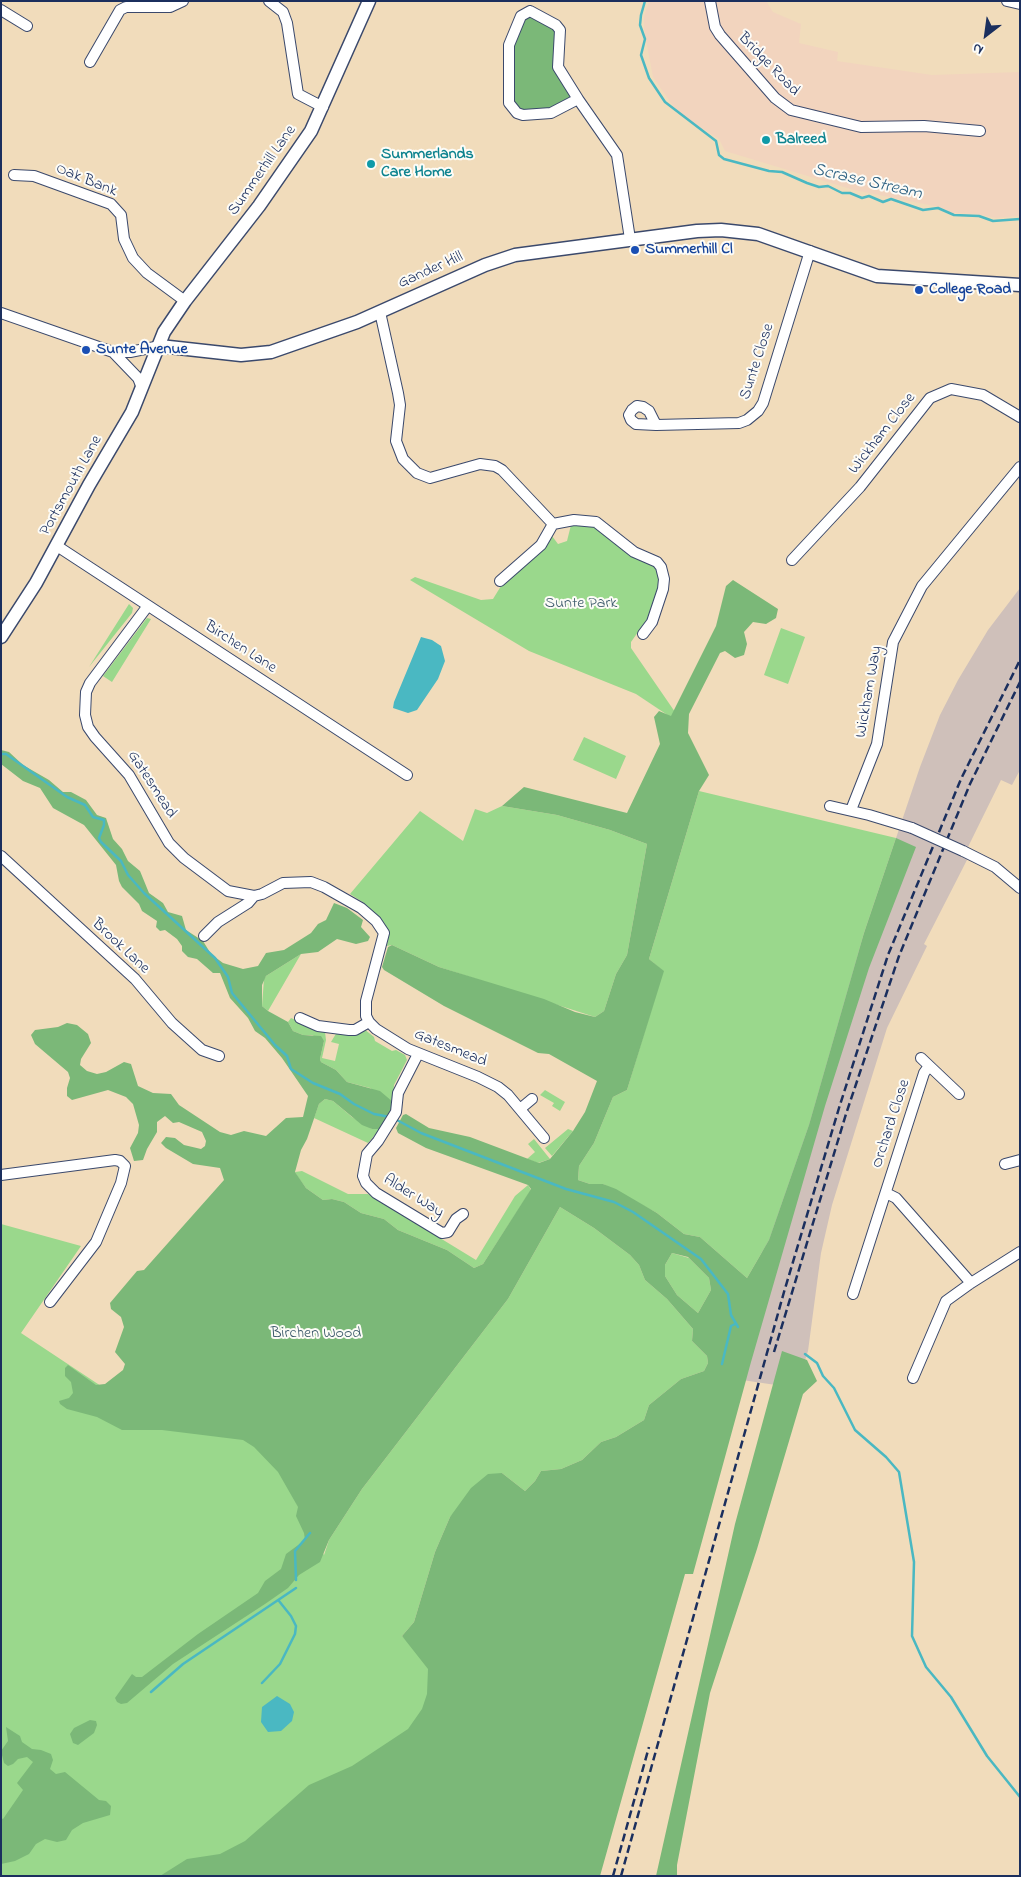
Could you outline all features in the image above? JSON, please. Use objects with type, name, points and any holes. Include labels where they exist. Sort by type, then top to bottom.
[{"type":"street","points":[[90,62],[120,10],[126,7],[170,7],[184,1]]},
{"type":"street","points":[[269,1],[283,12],[287,23],[298,94],[323,107]]},
{"type":"street","name":"Summerhill Lane","points":[[160,346],[164,332],[185,302],[295,157],[323,107],[369,1]]},
{"type":"street","name":"Bridge Road","points":[[710,1],[715,27],[720,35],[775,98],[791,110],[861,128],[924,126],[980,131]]},
{"type":"street","points":[[1007,1],[1020,4]]},
{"type":"street","points":[[1,10],[27,26]]},
{"type":"street","points":[[578,99],[551,113],[523,115],[512,109],[509,95],[509,40],[517,22],[525,12],[535,13],[556,25],[560,30],[558,67],[617,156],[630,239]]},
{"type":"street","name":"Oak Bank","points":[[14,175],[34,176],[111,204],[121,215],[124,239],[133,258],[148,273],[185,302]]},
{"type":"street","name":"Gander Hill","points":[[160,346],[257,355],[310,339],[380,312],[485,265],[515,255],[630,239],[722,230],[758,234],[810,251]]},
{"type":"street","points":[[810,251],[877,276],[1020,285]]},
{"type":"street","name":"Sunte Close","points":[[656,425],[739,423],[747,420],[758,411],[763,403],[810,251]]},
{"type":"street","points":[[380,312],[400,405],[396,442],[403,459],[417,472],[430,478],[480,464],[494,466],[502,470],[553,524]]},
{"type":"street","points":[[1,313],[112,352],[130,352],[160,346]]},
{"type":"street","name":"Portsmouth Lane","points":[[1,637],[36,583],[89,485],[132,412],[160,346]]},
{"type":"street","points":[[112,352],[138,378],[142,388]]},
{"type":"street","name":"Wickham Close","points":[[792,560],[860,487],[930,398],[951,389],[983,395],[1020,417]]},
{"type":"street","name":"Wickham Way","points":[[852,810],[877,744],[893,642],[922,586],[1020,467]]},
{"type":"street","points":[[553,524],[574,520],[596,522],[634,552],[657,562],[661,567],[664,579],[652,622],[643,634]]},
{"type":"street","points":[[500,581],[541,545],[547,538],[553,524]]},
{"type":"street","name":"Birchen Lane","points":[[57,546],[407,775]]},
{"type":"street","name":"Gatesmead","points":[[147,606],[90,683],[86,692],[85,715],[95,737],[129,775],[170,843],[184,858],[228,891],[254,896]]},
{"type":"street","points":[[830,806],[852,810],[912,828],[995,867],[1020,888]]},
{"type":"street","name":"Brook Lane","points":[[1,856],[135,979],[172,1023],[202,1050],[219,1056]]},
{"type":"street","points":[[204,936],[229,913],[248,903],[254,896],[283,883],[311,882],[361,908],[381,927],[383,940],[364,1007],[369,1022],[355,1030],[348,1030],[318,1026],[300,1018]]},
{"type":"street","points":[[228,891],[229,913]]},
{"type":"street","name":"Gatesmead","points":[[369,1022],[376,1029],[418,1054],[489,1081],[508,1095],[544,1138]]},
{"type":"street","name":"Alder Way","points":[[418,1054],[398,1093],[396,1112],[367,1154],[362,1169],[366,1183],[376,1193],[442,1233],[448,1232],[456,1219],[463,1214]]},
{"type":"street","name":"Orchard Close","points":[[921,1058],[959,1094]]},
{"type":"street","name":"Orchard Close","points":[[853,1294],[924,1073],[929,1066]]},
{"type":"street","points":[[520,1109],[532,1099]]},
{"type":"street","points":[[1,1174],[116,1160],[125,1166],[114,1201],[96,1242],[50,1302]]},
{"type":"street","points":[[1005,1164],[1020,1160]]},
{"type":"street","name":"Orchard Close","points":[[886,1193],[896,1198],[970,1283]]},
{"type":"street","points":[[913,1378],[942,1308],[952,1296],[1020,1252]]},
{"type":"shaded area","points":[[649,1],[766,1],[773,12],[801,24],[799,43],[838,52],[837,61],[932,75],[1020,72],[1020,216],[996,218],[976,214],[952,213],[939,207],[854,190],[725,151],[719,139],[690,121],[673,106],[653,77],[644,29],[644,17]]},
{"type":"shaded area","points":[[1020,588],[1020,770],[1012,785],[1001,780],[968,847],[968,858],[924,944],[927,946],[887,1028],[832,1205],[821,1253],[808,1351],[796,1388],[722,1377],[864,933],[920,767],[940,715],[958,680],[988,630]]},
{"type":"green space","points":[[530,15],[557,30],[553,66],[571,94],[570,99],[552,109],[521,111],[514,105],[512,44],[521,20]]},
{"type":"green space","name":"Sunte Park","points":[[571,525],[593,525],[637,559],[651,563],[657,568],[660,584],[650,615],[631,642],[631,648],[675,712],[672,718],[636,694],[529,651],[410,580],[415,577],[481,600],[493,599],[501,586],[544,547],[552,536],[558,544],[567,541]]},
{"type":"green space","name":"Birchen Wood","points":[[733,580],[778,609],[776,618],[766,624],[753,622],[744,632],[747,644],[744,655],[735,658],[725,651],[720,653],[689,714],[688,733],[709,775],[699,791],[649,959],[664,971],[627,1090],[613,1097],[594,1143],[579,1166],[578,1180],[590,1184],[603,1184],[616,1189],[657,1213],[684,1234],[700,1237],[747,1278],[769,1240],[809,1125],[864,933],[896,838],[916,847],[869,968],[825,1106],[751,1362],[693,1574],[685,1574],[600,1876],[160,1876],[187,1859],[220,1854],[245,1841],[309,1785],[352,1766],[408,1729],[422,1709],[427,1694],[428,1669],[402,1636],[414,1622],[435,1552],[450,1517],[471,1488],[488,1474],[502,1473],[525,1491],[535,1481],[541,1471],[561,1469],[582,1460],[601,1442],[616,1437],[644,1420],[649,1405],[681,1379],[704,1371],[708,1363],[707,1356],[692,1341],[693,1329],[667,1299],[645,1280],[639,1265],[630,1255],[594,1228],[560,1207],[508,1299],[362,1489],[329,1540],[320,1562],[299,1575],[288,1588],[265,1604],[173,1664],[127,1703],[121,1704],[117,1702],[115,1698],[132,1674],[136,1677],[142,1677],[198,1634],[258,1593],[265,1581],[281,1569],[286,1554],[305,1540],[304,1533],[296,1516],[298,1507],[278,1472],[254,1447],[243,1440],[162,1430],[122,1430],[97,1417],[67,1409],[60,1404],[59,1401],[69,1398],[73,1393],[71,1382],[65,1376],[65,1368],[68,1365],[96,1385],[105,1384],[123,1370],[125,1364],[115,1352],[124,1327],[121,1317],[111,1309],[110,1303],[137,1271],[144,1270],[224,1180],[220,1168],[193,1164],[161,1143],[166,1137],[175,1138],[184,1145],[201,1149],[205,1146],[206,1141],[202,1132],[179,1122],[173,1123],[165,1116],[157,1122],[157,1132],[143,1160],[134,1161],[130,1148],[138,1133],[139,1125],[133,1104],[126,1097],[108,1090],[72,1100],[67,1096],[70,1078],[68,1072],[35,1044],[31,1035],[35,1030],[58,1027],[67,1023],[77,1025],[88,1034],[91,1043],[81,1059],[80,1065],[87,1071],[97,1074],[106,1072],[124,1062],[131,1064],[138,1086],[153,1093],[171,1094],[179,1105],[220,1132],[231,1135],[244,1131],[266,1136],[286,1118],[303,1117],[308,1096],[282,1058],[265,1038],[255,1031],[248,1018],[230,998],[220,973],[213,973],[197,959],[188,957],[182,951],[182,946],[177,939],[165,930],[160,931],[156,927],[157,921],[142,911],[139,904],[122,887],[116,865],[84,825],[53,808],[40,788],[23,781],[1,764],[1,750],[9,752],[23,765],[49,780],[63,792],[71,792],[86,800],[97,815],[106,818],[113,839],[122,849],[128,861],[140,871],[149,893],[163,903],[168,912],[182,916],[186,930],[203,941],[211,954],[223,963],[243,969],[258,966],[266,953],[284,950],[311,933],[318,924],[326,920],[334,903],[347,908],[363,920],[361,927],[370,937],[368,941],[356,944],[337,939],[318,952],[301,954],[266,976],[262,985],[262,1006],[288,1022],[293,1031],[303,1035],[321,1036],[324,1041],[321,1062],[336,1070],[347,1082],[380,1091],[393,1102],[392,1114],[380,1129],[372,1129],[362,1125],[333,1101],[325,1099],[319,1104],[307,1139],[301,1150],[295,1172],[306,1188],[323,1200],[332,1199],[344,1202],[361,1213],[384,1219],[398,1230],[447,1250],[474,1268],[483,1264],[531,1189],[528,1185],[426,1148],[398,1133],[396,1128],[403,1115],[406,1114],[429,1128],[470,1137],[539,1163],[550,1159],[573,1131],[585,1112],[597,1081],[549,1054],[538,1053],[444,1006],[384,970],[382,967],[388,947],[392,945],[439,967],[544,999],[575,1012],[595,1017],[604,1011],[616,974],[627,955],[647,844],[610,830],[557,815],[502,806],[524,787],[627,813],[660,744],[654,717],[659,711],[671,716],[716,626],[726,586]],"holes":[[[672,1253],[688,1257],[709,1278],[711,1290],[698,1313],[677,1295],[665,1276],[665,1265]]]},
{"type":"green space","points":[[129,604],[133,608],[132,613],[89,667]]},
{"type":"green space","points":[[147,618],[151,619],[112,682],[103,676]]},
{"type":"green space","points":[[781,628],[805,637],[788,684],[764,675]]},
{"type":"green space","points":[[584,737],[626,756],[616,779],[573,760]]},
{"type":"green space","points":[[699,791],[896,838],[864,933],[809,1125],[769,1240],[747,1278],[700,1237],[684,1234],[657,1213],[603,1184],[590,1184],[578,1180],[579,1166],[594,1143],[613,1097],[627,1090],[663,971],[649,959]]},
{"type":"green space","points":[[502,806],[557,815],[610,830],[647,844],[627,955],[616,974],[604,1011],[595,1017],[439,967],[392,945],[387,946],[388,934],[385,924],[363,905],[364,903],[350,894],[420,811],[463,841],[475,809],[487,813]]},
{"type":"green space","points":[[301,954],[268,1011],[262,1006],[264,979]]},
{"type":"green space","points":[[291,1018],[325,1032],[326,1040],[322,1058],[335,1061],[339,1044],[331,1042],[337,1032],[364,1029],[374,1037],[375,1041],[392,1051],[396,1050],[405,1055],[407,1060],[394,1085],[393,1102],[370,1088],[347,1082],[336,1070],[321,1062],[324,1041],[312,1035],[303,1035],[293,1031],[288,1022]]},
{"type":"green space","points":[[545,1090],[565,1102],[560,1111],[552,1106],[554,1103],[540,1095]]},
{"type":"green space","points":[[325,1099],[333,1101],[352,1117],[372,1129],[380,1129],[368,1143],[314,1118],[319,1104]]},
{"type":"green space","points":[[568,1129],[573,1131],[552,1156],[545,1148]]},
{"type":"green space","points":[[534,1139],[550,1159],[538,1163],[527,1159],[535,1152],[528,1144]]},
{"type":"green space","points":[[302,1171],[348,1194],[368,1194],[476,1260],[515,1196],[528,1185],[531,1190],[483,1264],[474,1268],[447,1250],[398,1230],[384,1219],[361,1213],[344,1202],[332,1199],[323,1200],[306,1188],[295,1172]]},
{"type":"green space","points":[[560,1207],[594,1228],[630,1255],[639,1265],[645,1280],[667,1299],[693,1329],[692,1341],[707,1356],[708,1363],[704,1371],[681,1379],[649,1405],[644,1420],[616,1437],[601,1442],[582,1460],[561,1469],[541,1471],[535,1481],[525,1491],[502,1473],[450,1517],[435,1552],[414,1622],[402,1636],[461,1691],[250,1876],[1,1876],[1,1224],[81,1246],[21,1333],[101,1386],[248,1439],[279,1470],[324,1555],[329,1540],[362,1489],[508,1299]]},
{"type":"green space","points":[[672,1253],[689,1258],[709,1278],[711,1290],[698,1313],[677,1295],[665,1276],[665,1265]]},
{"type":"green space","points":[[782,1351],[807,1360],[817,1381],[803,1394],[757,1549],[710,1693],[677,1865],[677,1876],[656,1876],[735,1524]]},
{"type":"green space","points":[[90,1720],[96,1721],[97,1725],[94,1733],[78,1745],[73,1743],[70,1734],[74,1728]]},
{"type":"green space","points":[[6,1727],[20,1736],[22,1742],[32,1749],[51,1754],[53,1760],[50,1769],[56,1774],[65,1772],[99,1800],[106,1801],[111,1806],[110,1815],[83,1823],[72,1830],[66,1840],[57,1842],[45,1839],[36,1844],[29,1854],[15,1861],[1,1864],[1,1818],[3,1819],[23,1790],[17,1783],[33,1762],[27,1757],[18,1759],[8,1766],[4,1763],[1,1751],[8,1741]]},
{"type":"water","points":[[421,637],[432,640],[441,646],[445,661],[438,679],[417,710],[408,713],[393,708],[394,702]]},
{"type":"water","points":[[277,1696],[290,1704],[294,1712],[292,1721],[281,1731],[268,1732],[261,1722],[262,1707]]},
{"type":"waterway","name":"Scrase Stream","points":[[645,1],[640,25],[645,39],[641,55],[649,78],[665,102],[716,141],[719,155],[724,159],[769,171],[782,172],[819,187],[828,186],[842,193],[850,193],[862,198],[869,196],[883,202],[891,199],[923,210],[938,208],[954,215],[979,216],[993,221],[1020,219]]},
{"type":"waterway","points":[[1,754],[6,754],[67,797],[85,805],[93,817],[104,820],[99,838],[101,842],[121,861],[128,875],[144,893],[215,958],[228,977],[232,993],[275,1045],[287,1056],[291,1069],[313,1083],[340,1094],[354,1104],[374,1114],[390,1117]]},
{"type":"waterway","points":[[395,1119],[421,1133],[566,1189],[614,1202],[633,1212],[701,1259],[728,1294],[731,1315],[738,1327]]},
{"type":"waterway","points":[[722,1364],[731,1326],[735,1324]]},
{"type":"waterway","points":[[805,1354],[817,1363],[823,1376],[834,1388],[855,1430],[886,1457],[899,1472],[914,1562],[912,1636],[926,1667],[951,1697],[987,1756],[1020,1797]]},
{"type":"waterway","points":[[296,1580],[295,1551],[310,1533]]},
{"type":"waterway","points":[[151,1692],[183,1664],[296,1588]]},
{"type":"waterway","points":[[262,1683],[280,1664],[295,1634],[296,1626],[279,1601]]},
{"type":"railway","points":[[621,1876],[784,1292],[839,1108],[888,955],[961,779],[1020,660]]},
{"type":"railway","points":[[774,1352],[846,1114],[899,956],[970,784],[1020,682]]},
{"type":"railway","points":[[613,1876],[649,1747]]},
{"type":"place","name":"Balreed","points":[[766,140]]},
{"type":"place","name":"Summerlands Care Home","points":[[371,164]]},
{"type":"place","name":"Summerhill Cl","points":[[635,250]]},
{"type":"place","name":"College Road","points":[[919,290]]},
{"type":"place","name":"Sunte Avenue","points":[[86,350]]}]
